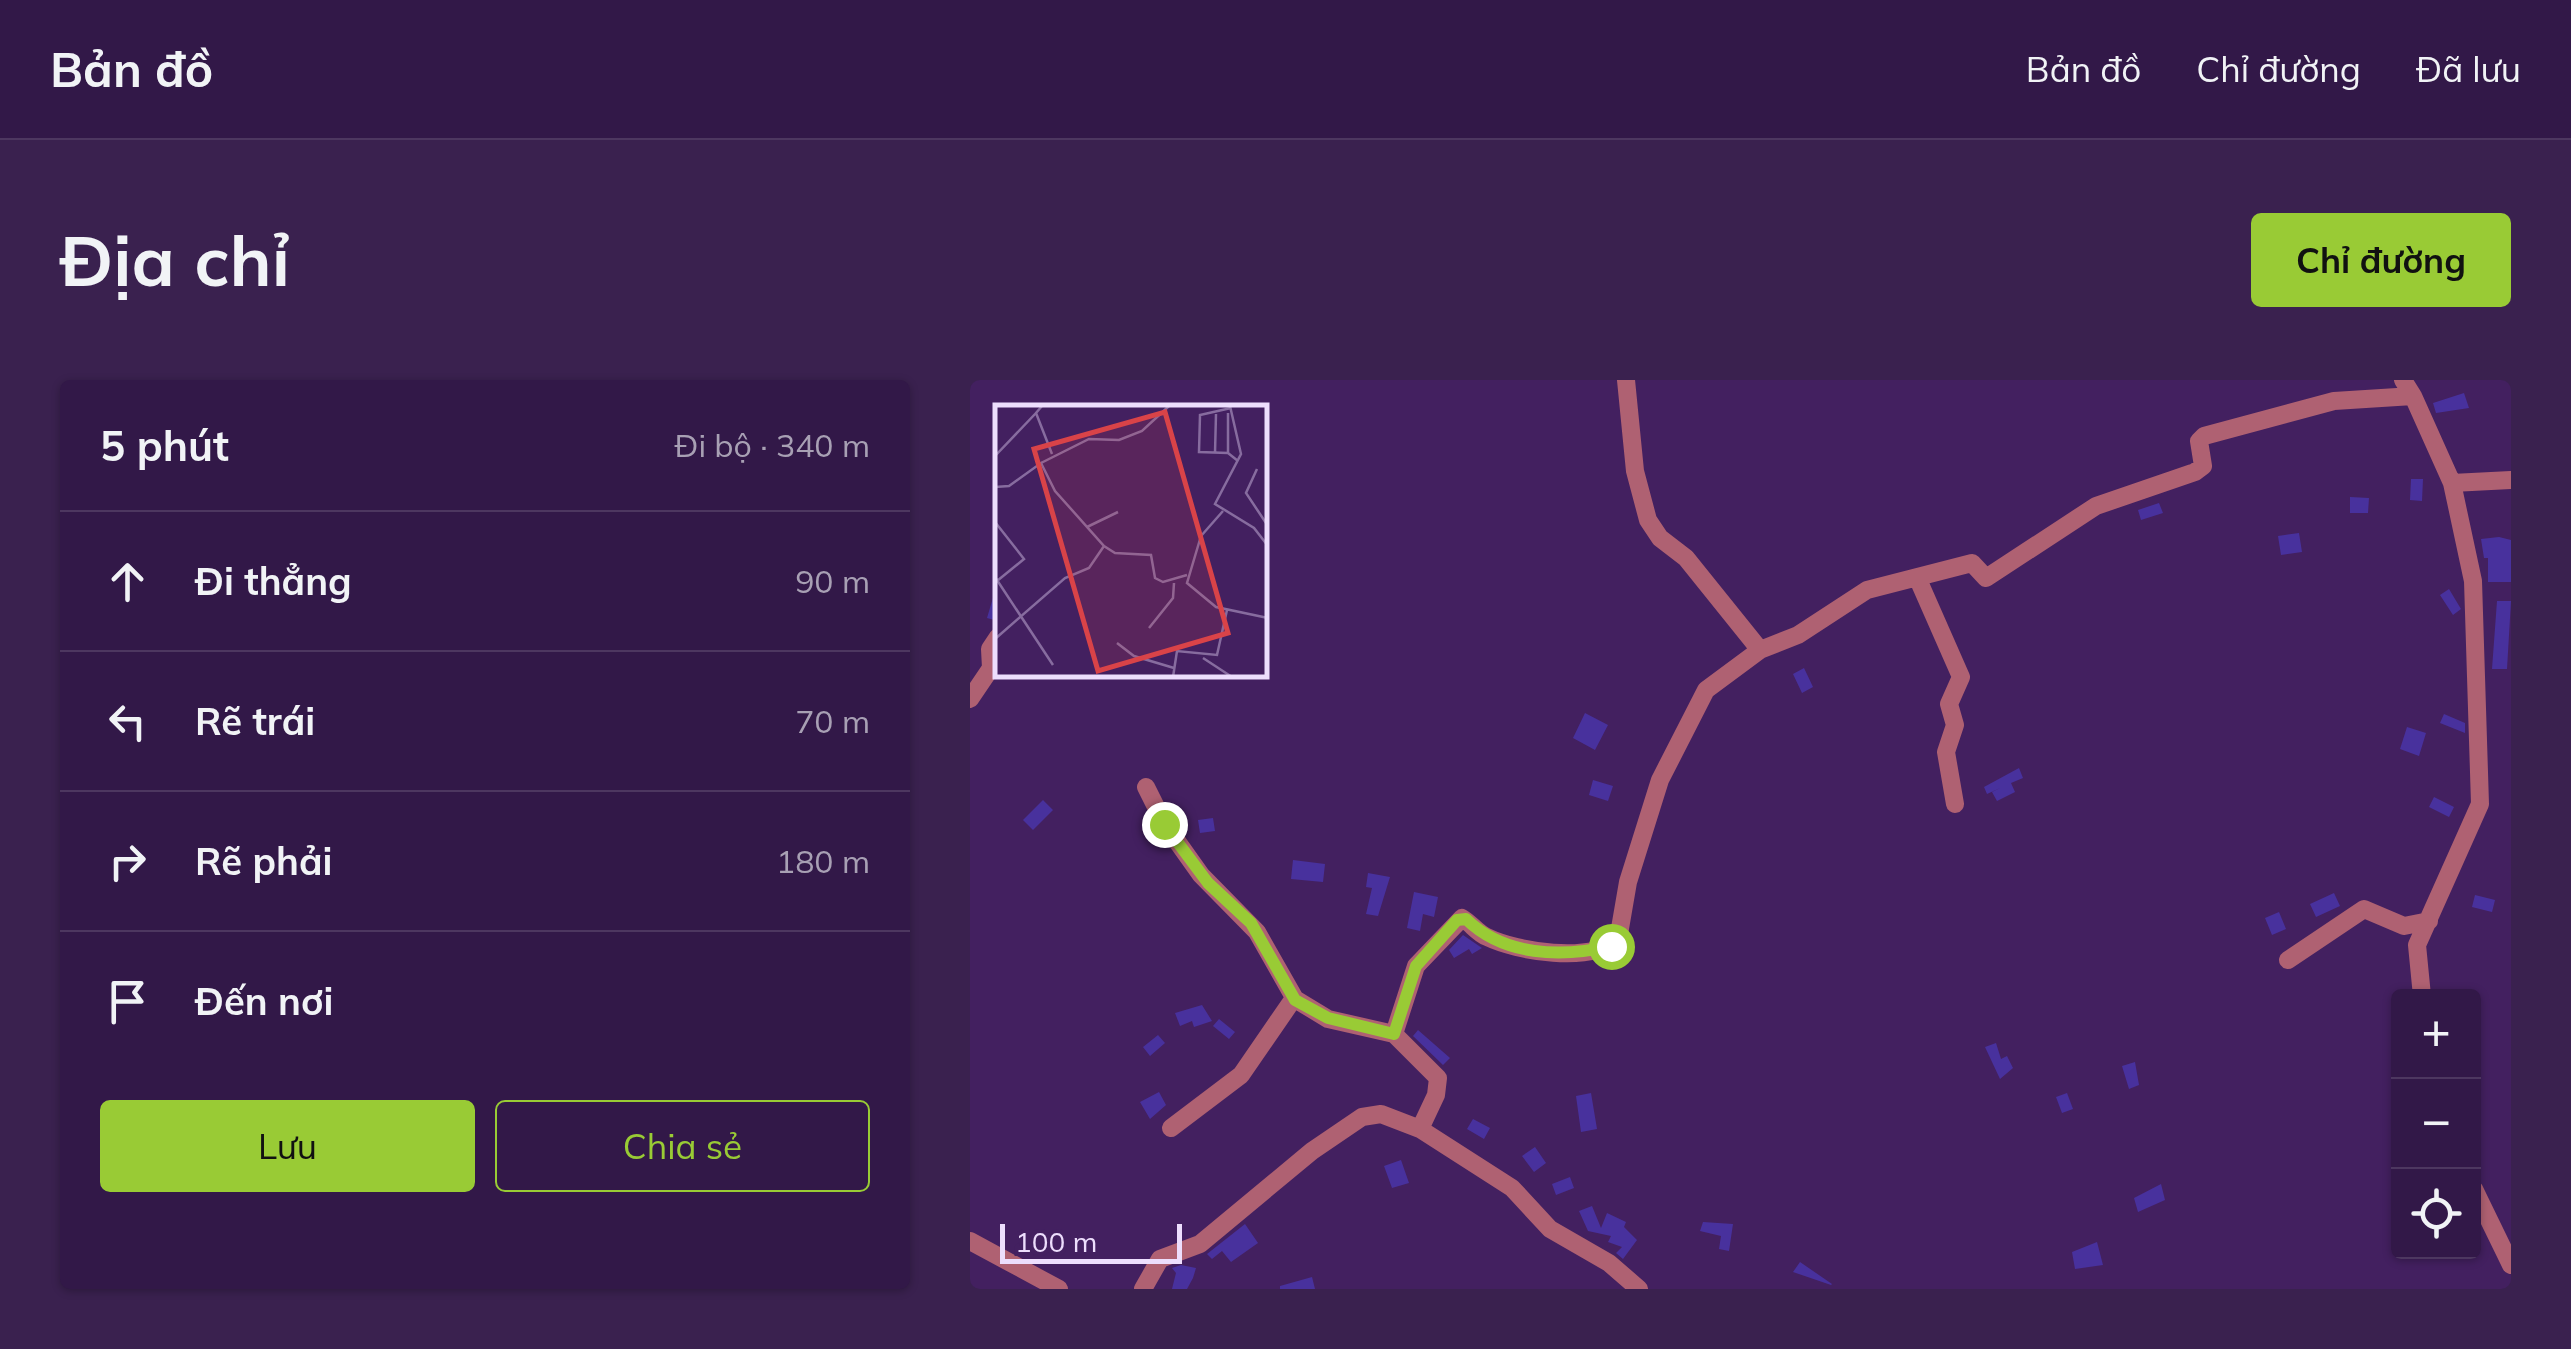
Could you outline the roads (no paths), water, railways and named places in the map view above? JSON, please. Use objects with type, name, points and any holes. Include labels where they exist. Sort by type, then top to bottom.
[{"type":"street","points":[[1626,380],[1636,471],[1648,520],[1667,544],[1686,558],[1760,650]]},
{"type":"street","points":[[1394,1034],[1416,966],[1457,920],[1466,919],[1488,938],[1539,953],[1596,949],[1618,940],[1650,810],[1694,708],[1706,690],[1760,650],[1798,635],[1867,590],[1972,563],[1986,578],[2096,506],[2195,472],[2203,466],[2199,441],[2204,436],[2334,401],[2408,388],[2452,483],[2473,581],[2480,804],[2417,945],[2421,989]]},
{"type":"street","points":[[2452,483],[2511,480]]},
{"type":"street","points":[[1917,578],[1961,678],[1950,704],[1955,725],[1946,752],[1955,804]]},
{"type":"street","points":[[970,699],[991,668],[990,648],[995,642]]},
{"type":"street","points":[[1146,788],[1164,824],[1202,875],[1258,932],[1294,998],[1328,1018],[1394,1034],[1438,1078],[1436,1095],[1420,1129]]},
{"type":"street","points":[[2288,960],[2364,909],[2404,926],[2429,920]]},
{"type":"street","points":[[1171,1128],[1241,1074],[1294,998]]},
{"type":"street","points":[[1144,1289],[1163,1257],[1200,1244],[1312,1151],[1362,1118],[1381,1114],[1420,1129],[1512,1188],[1550,1229],[1609,1263],[1638,1289]]},
{"type":"street","points":[[2481,1203],[2511,1265]]},
{"type":"street","points":[[970,1241],[1059,1289]]}]
